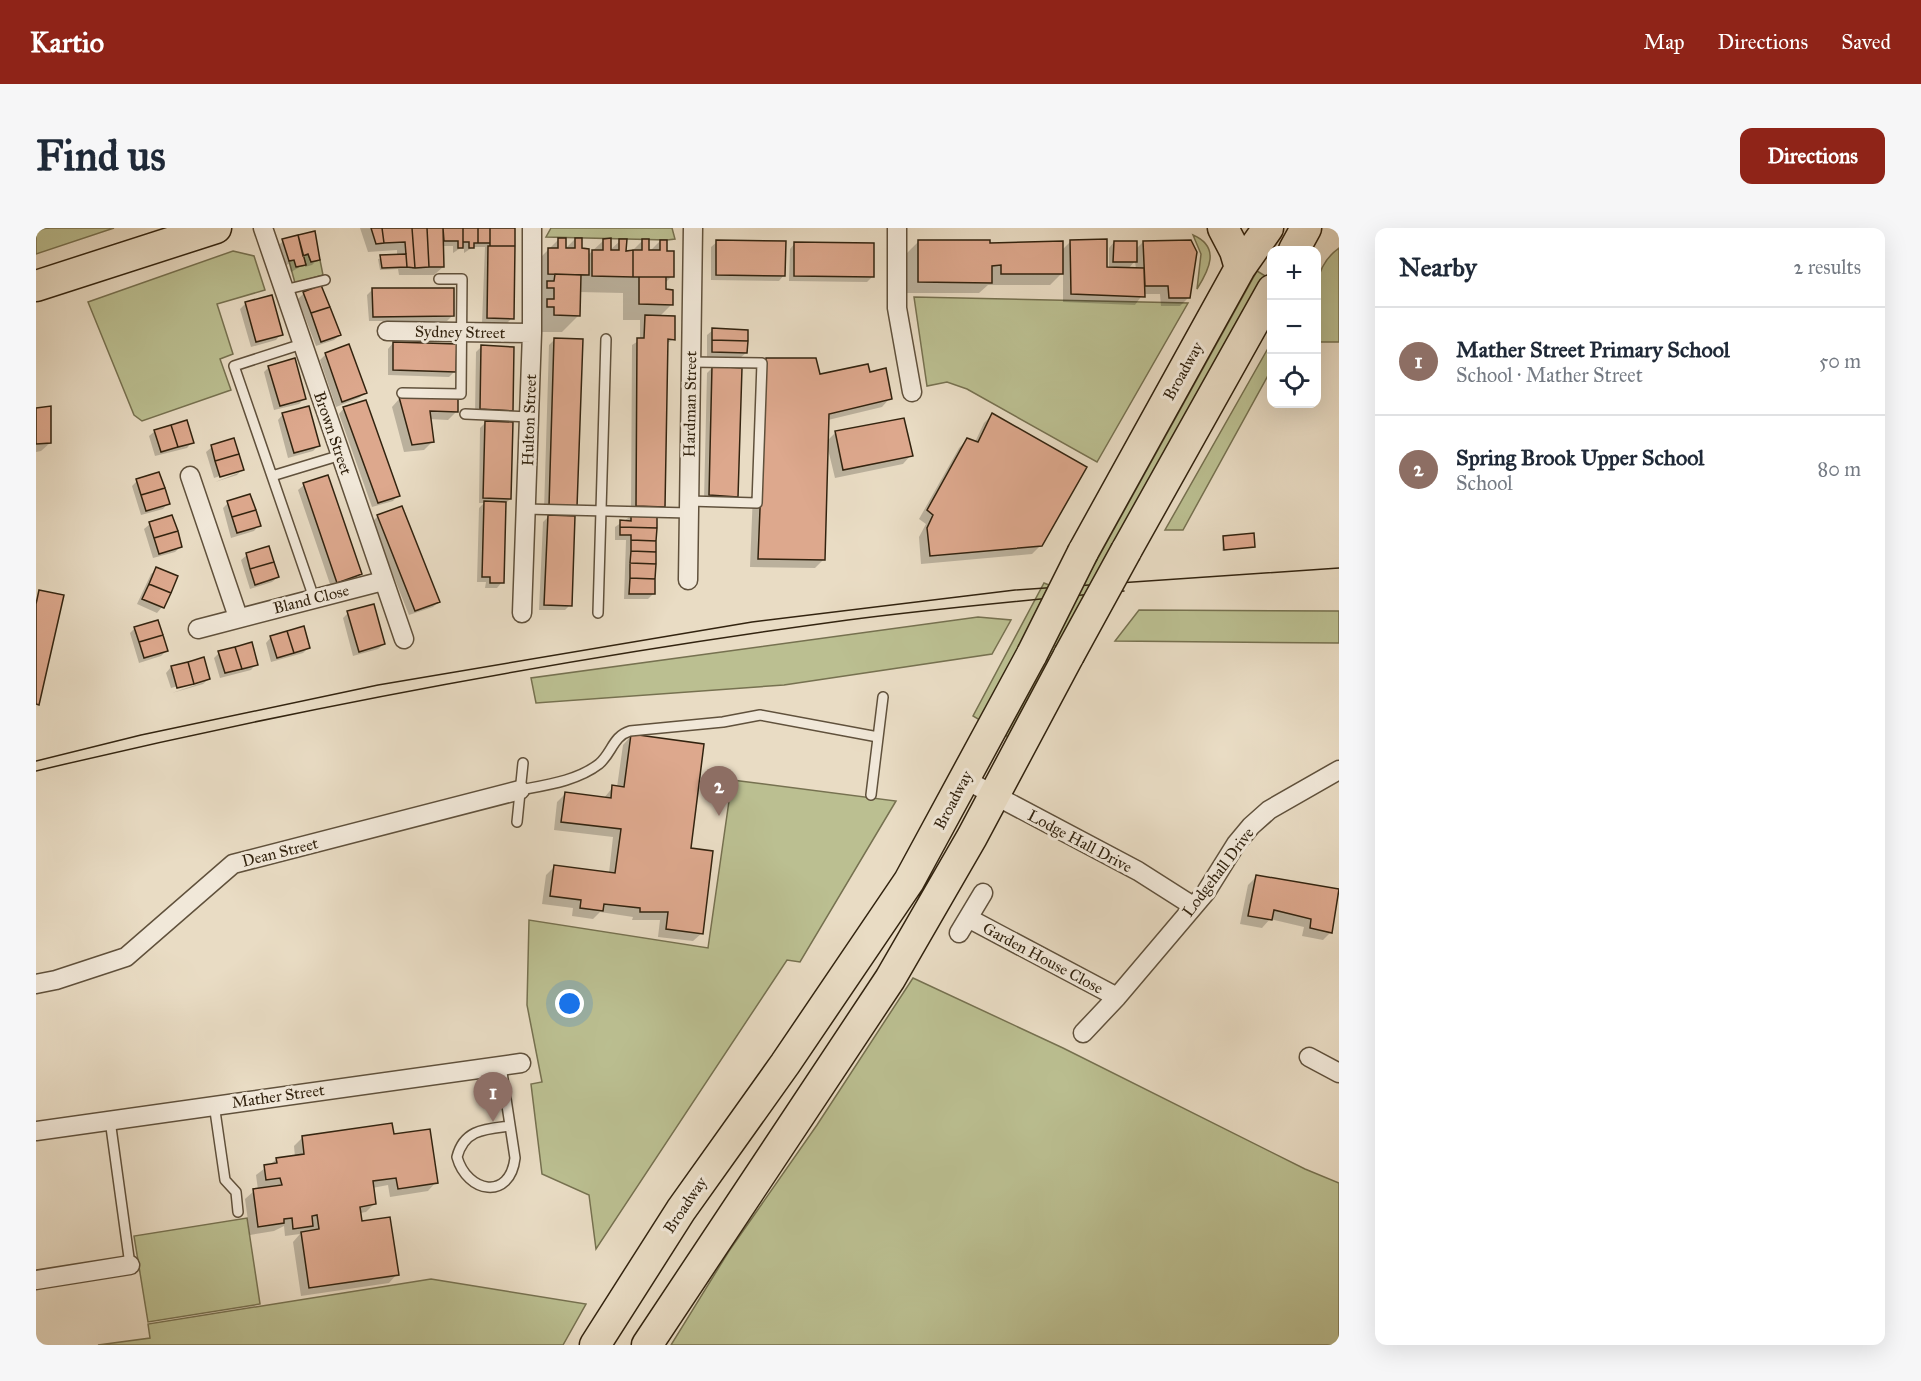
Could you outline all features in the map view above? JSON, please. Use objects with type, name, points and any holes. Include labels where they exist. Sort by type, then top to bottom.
[{"type":"highway","points":[[1223,228],[1235,251],[1240,268]]},
{"type":"highway","name":"Broadway","points":[[595,1345],[681,1210],[785,1064],[909,881],[1032,654],[1083,552],[1240,268],[1268,228]]},
{"type":"highway","points":[[1296,246],[1306,228]]},
{"type":"highway","points":[[36,286],[197,231]]},
{"type":"highway","name":"Broadway","points":[[647,1345],[890,979],[994,796],[1069,654],[1267,299]]},
{"type":"street","name":"Brown Street","points":[[263,228],[404,639]]},
{"type":"street","name":"Hulton Street","points":[[522,613],[532,333],[532,228]]},
{"type":"street","name":"Hardman Street","points":[[688,580],[693,228]]},
{"type":"street","points":[[897,228],[897,308],[912,392]]},
{"type":"street","name":"Sydney Street","points":[[387,331],[532,333]]},
{"type":"street","points":[[190,476],[238,617]]},
{"type":"street","name":"Bland Close","points":[[198,629],[383,581]]},
{"type":"street","name":"Lodgehall Drive","points":[[1163,940],[1176,929],[1206,892],[1231,851],[1251,826],[1269,810],[1339,771]]},
{"type":"street","name":"Lodge Hall Drive","points":[[964,779],[1138,871],[1193,906]]},
{"type":"street","name":"Dean Street","points":[[36,984],[56,980],[126,957],[233,864],[520,790]]},
{"type":"street","name":"Garden House Close","points":[[983,893],[963,925],[1117,997],[1163,940]]},
{"type":"street","points":[[1083,1033],[1117,997]]},
{"type":"street","points":[[1309,1057],[1339,1072]]},
{"type":"street","name":"Mather Street","points":[[36,1131],[214,1104],[520,1063]]},
{"type":"street","points":[[36,1280],[130,1265]]},
{"type":"lane","points":[[402,393],[461,394],[462,279],[439,279]]},
{"type":"lane","points":[[284,290],[325,280]]},
{"type":"lane","points":[[598,613],[603,509],[606,339]]},
{"type":"lane","points":[[302,344],[234,366],[314,598]]},
{"type":"lane","points":[[525,509],[689,507],[757,503],[762,363],[691,362]]},
{"type":"lane","points":[[465,414],[529,417]]},
{"type":"lane","points":[[273,476],[341,455]]},
{"type":"lane","points":[[871,795],[883,698]]},
{"type":"lane","points":[[520,790],[566,780],[600,763],[620,734],[630,731],[760,715],[878,737]]},
{"type":"lane","points":[[517,822],[523,762]]},
{"type":"lane","points":[[501,1066],[515,1158],[509,1177],[504,1183],[489,1188],[471,1181],[463,1174],[457,1157],[464,1140],[472,1133],[510,1126]]},
{"type":"lane","points":[[214,1104],[225,1180],[236,1192],[238,1212]]},
{"type":"lane","points":[[110,1120],[130,1265]]},
{"type":"green space","points":[[36,228],[114,228],[36,254]]},
{"type":"green space","points":[[551,228],[672,228],[675,239],[546,237]]},
{"type":"green space","points":[[1193,235],[1202,240],[1210,252],[1208,267],[1197,289],[1201,254]]},
{"type":"green space","points":[[1339,248],[1339,342],[1321,342],[1321,270],[1329,257]]},
{"type":"green space","points":[[233,251],[254,256],[265,290],[217,304],[233,354],[220,359],[231,390],[142,421],[134,415],[88,302]]},
{"type":"green space","points":[[308,254],[311,262],[320,260],[323,275],[295,283],[289,261],[294,260],[297,267],[306,265],[303,256]]},
{"type":"green space","points":[[1257,271],[1267,277],[1012,739],[1001,733]]},
{"type":"green space","points":[[914,297],[1188,303],[1097,462],[967,389],[947,382],[927,386]]},
{"type":"green space","points":[[1267,350],[1267,377],[1183,530],[1165,530]]},
{"type":"green space","points":[[1044,583],[1049,585],[983,722],[973,716]]},
{"type":"green space","points":[[1139,610],[1339,611],[1339,643],[1115,641]]},
{"type":"green space","points":[[978,617],[1011,620],[992,654],[784,685],[536,703],[531,678]]},
{"type":"green space","points":[[732,780],[896,801],[800,962],[787,960],[596,1249],[589,1195],[542,1174],[531,1084],[542,1082],[527,1005],[529,920],[708,948]]},
{"type":"green space","points":[[913,978],[1063,1048],[1305,1169],[1339,1183],[1339,1345],[671,1345],[729,1251],[817,1125]]},
{"type":"green space","points":[[247,1218],[260,1304],[148,1322],[134,1236]]},
{"type":"green space","points":[[431,1279],[586,1304],[563,1345],[98,1345],[150,1338],[148,1324]]},
{"type":"building","points":[[371,228],[382,228],[384,243],[376,244]]},
{"type":"building","points":[[382,228],[412,228],[415,268],[407,267],[405,242],[384,243]]},
{"type":"building","points":[[412,228],[427,228],[429,267],[415,268]]},
{"type":"building","points":[[427,228],[443,228],[444,267],[429,267]]},
{"type":"building","points":[[443,228],[463,228],[463,248],[458,248],[458,241],[444,241]]},
{"type":"building","points":[[463,228],[478,228],[478,243],[474,243],[474,248],[469,248],[469,242],[463,242]]},
{"type":"building","points":[[478,228],[490,228],[490,243],[478,243]]},
{"type":"building","points":[[490,228],[515,228],[515,246],[490,246]]},
{"type":"building","points":[[315,231],[320,260],[311,262],[308,254],[303,256],[298,235]]},
{"type":"building","points":[[298,235],[306,265],[296,267],[294,260],[289,261],[282,239]]},
{"type":"building","points":[[558,238],[566,238],[566,248],[575,248],[575,238],[582,238],[582,248],[589,249],[589,275],[548,274],[548,248],[558,248]]},
{"type":"building","points":[[611,238],[611,250],[619,250],[619,239],[627,239],[626,251],[633,250],[633,277],[592,276],[592,250],[603,250],[603,239]]},
{"type":"building","points":[[642,239],[649,239],[649,250],[660,250],[660,240],[667,240],[667,251],[674,251],[674,277],[633,277],[633,250],[642,250]]},
{"type":"building","points":[[1107,239],[1107,267],[1144,268],[1145,297],[1071,294],[1070,240]]},
{"type":"building","points":[[716,240],[786,241],[785,276],[716,275]]},
{"type":"building","points":[[918,240],[990,240],[990,243],[1063,241],[1063,274],[1001,274],[1001,265],[992,266],[992,283],[918,282]]},
{"type":"building","points":[[1191,240],[1197,252],[1190,298],[1169,298],[1168,286],[1145,286],[1143,241]]},
{"type":"building","points":[[1114,241],[1137,241],[1137,262],[1113,262]]},
{"type":"building","points":[[794,242],[874,243],[874,277],[794,276]]},
{"type":"building","points":[[488,246],[515,246],[514,319],[487,318]]},
{"type":"building","points":[[406,254],[407,267],[382,268],[380,255]]},
{"type":"building","points":[[555,274],[581,275],[580,316],[554,315],[554,307],[547,307],[547,299],[554,299],[554,288],[547,288],[547,281],[554,281]]},
{"type":"building","points":[[639,277],[666,277],[666,289],[673,290],[673,305],[639,304]]},
{"type":"building","points":[[321,285],[330,307],[311,313],[303,292]]},
{"type":"building","points":[[372,288],[454,288],[454,316],[373,317]]},
{"type":"building","points":[[272,295],[283,335],[256,342],[245,302]]},
{"type":"building","points":[[330,307],[341,335],[321,342],[311,313]]},
{"type":"building","points":[[645,315],[675,316],[675,340],[668,339],[665,507],[636,506],[637,338],[644,338]]},
{"type":"building","points":[[712,328],[748,330],[748,341],[712,340]]},
{"type":"building","points":[[554,338],[583,339],[577,507],[549,506]]},
{"type":"building","points":[[712,340],[748,341],[747,353],[712,352]]},
{"type":"building","points":[[393,342],[457,344],[456,372],[393,370]]},
{"type":"building","points":[[349,344],[367,393],[342,402],[325,353]]},
{"type":"building","points":[[481,345],[514,347],[513,411],[480,409]]},
{"type":"building","points":[[295,358],[306,399],[280,406],[268,366]]},
{"type":"building","points":[[766,358],[816,358],[820,374],[868,364],[870,372],[886,368],[892,399],[829,414],[825,560],[758,559]]},
{"type":"building","points":[[712,366],[742,368],[738,497],[709,495]]},
{"type":"building","points":[[399,397],[458,398],[458,412],[430,411],[434,442],[412,445]]},
{"type":"building","points":[[366,400],[400,496],[378,503],[343,407]]},
{"type":"building","points":[[51,406],[51,443],[36,444],[36,408]]},
{"type":"building","points":[[309,406],[320,446],[294,453],[282,413]]},
{"type":"building","points":[[992,413],[1087,467],[1042,546],[930,556],[927,528],[933,515],[927,510],[967,438],[978,442]]},
{"type":"building","points":[[904,418],[913,456],[843,470],[835,431]]},
{"type":"building","points":[[187,420],[194,443],[178,447],[171,425]]},
{"type":"building","points":[[485,421],[513,422],[511,499],[483,498]]},
{"type":"building","points":[[171,425],[178,447],[161,452],[154,430]]},
{"type":"building","points":[[234,438],[239,454],[215,461],[211,445]]},
{"type":"building","points":[[239,454],[244,470],[220,477],[215,461]]},
{"type":"building","points":[[159,472],[165,488],[141,495],[136,479]]},
{"type":"building","points":[[328,475],[362,574],[337,583],[303,483]]},
{"type":"building","points":[[165,488],[170,504],[146,511],[141,495]]},
{"type":"building","points":[[250,494],[256,510],[232,517],[227,501]]},
{"type":"building","points":[[484,501],[506,502],[504,583],[490,583],[490,577],[482,577]]},
{"type":"building","points":[[402,506],[440,602],[415,611],[377,515]]},
{"type":"building","points":[[256,510],[261,526],[237,533],[232,517]]},
{"type":"building","points":[[172,515],[178,531],[154,538],[149,522]]},
{"type":"building","points":[[548,515],[575,516],[572,606],[544,605]]},
{"type":"building","points":[[631,515],[657,516],[657,528],[620,527],[620,520],[631,521]]},
{"type":"building","points":[[620,527],[657,528],[656,541],[631,540],[631,535],[620,535]]},
{"type":"building","points":[[178,531],[182,547],[159,554],[154,538]]},
{"type":"building","points":[[1254,533],[1255,547],[1224,550],[1223,536]]},
{"type":"building","points":[[631,540],[656,541],[656,552],[631,551]]},
{"type":"building","points":[[269,546],[274,562],[250,569],[246,553]]},
{"type":"building","points":[[631,551],[656,552],[656,564],[630,563]]},
{"type":"building","points":[[274,562],[279,577],[255,585],[250,569]]},
{"type":"building","points":[[630,563],[656,564],[655,579],[630,578]]},
{"type":"building","points":[[156,567],[178,576],[171,593],[149,584]]},
{"type":"building","points":[[630,578],[655,579],[655,594],[629,594]]},
{"type":"building","points":[[149,584],[171,593],[164,608],[142,599]]},
{"type":"building","points":[[39,590],[64,595],[39,705],[36,704],[36,604]]},
{"type":"building","points":[[374,604],[385,644],[359,652],[347,611]]},
{"type":"building","points":[[158,620],[163,635],[139,642],[134,627]]},
{"type":"building","points":[[304,626],[310,648],[294,653],[287,631]]},
{"type":"building","points":[[287,631],[294,653],[277,658],[270,636]]},
{"type":"building","points":[[163,635],[168,651],[144,658],[139,642]]},
{"type":"building","points":[[252,642],[258,665],[242,669],[235,647]]},
{"type":"building","points":[[235,647],[242,669],[225,673],[218,651]]},
{"type":"building","points":[[204,657],[210,679],[194,684],[188,662]]},
{"type":"building","points":[[188,662],[194,684],[177,688],[171,666]]},
{"type":"building","points":[[631,734],[704,744],[691,848],[713,851],[703,934],[666,929],[668,912],[640,912],[640,908],[604,904],[603,911],[580,908],[581,900],[550,896],[554,865],[615,873],[621,829],[561,822],[565,792],[611,798],[612,785],[624,787]]},
{"type":"building","points":[[1256,875],[1339,889],[1332,933],[1310,928],[1311,919],[1274,910],[1272,920],[1248,916]]},
{"type":"building","points":[[392,1123],[394,1134],[430,1129],[438,1183],[398,1189],[396,1178],[373,1181],[376,1204],[360,1207],[362,1221],[390,1217],[399,1275],[309,1288],[301,1232],[319,1229],[317,1215],[312,1216],[313,1226],[293,1229],[292,1218],[284,1219],[284,1223],[258,1227],[253,1189],[282,1185],[280,1178],[266,1180],[264,1165],[277,1163],[276,1158],[304,1154],[302,1136]]},
{"type":"tram line","points":[[36,761],[141,735],[378,685],[752,622],[1015,590],[1339,568]]},
{"type":"tram line","points":[[36,771],[339,705],[644,650],[882,616],[1124,591]]},
{"type":"place","name":"Spring Brook Upper School","points":[[719,816]]},
{"type":"place","name":"Mather Street Primary School","points":[[493,1122]]}]
